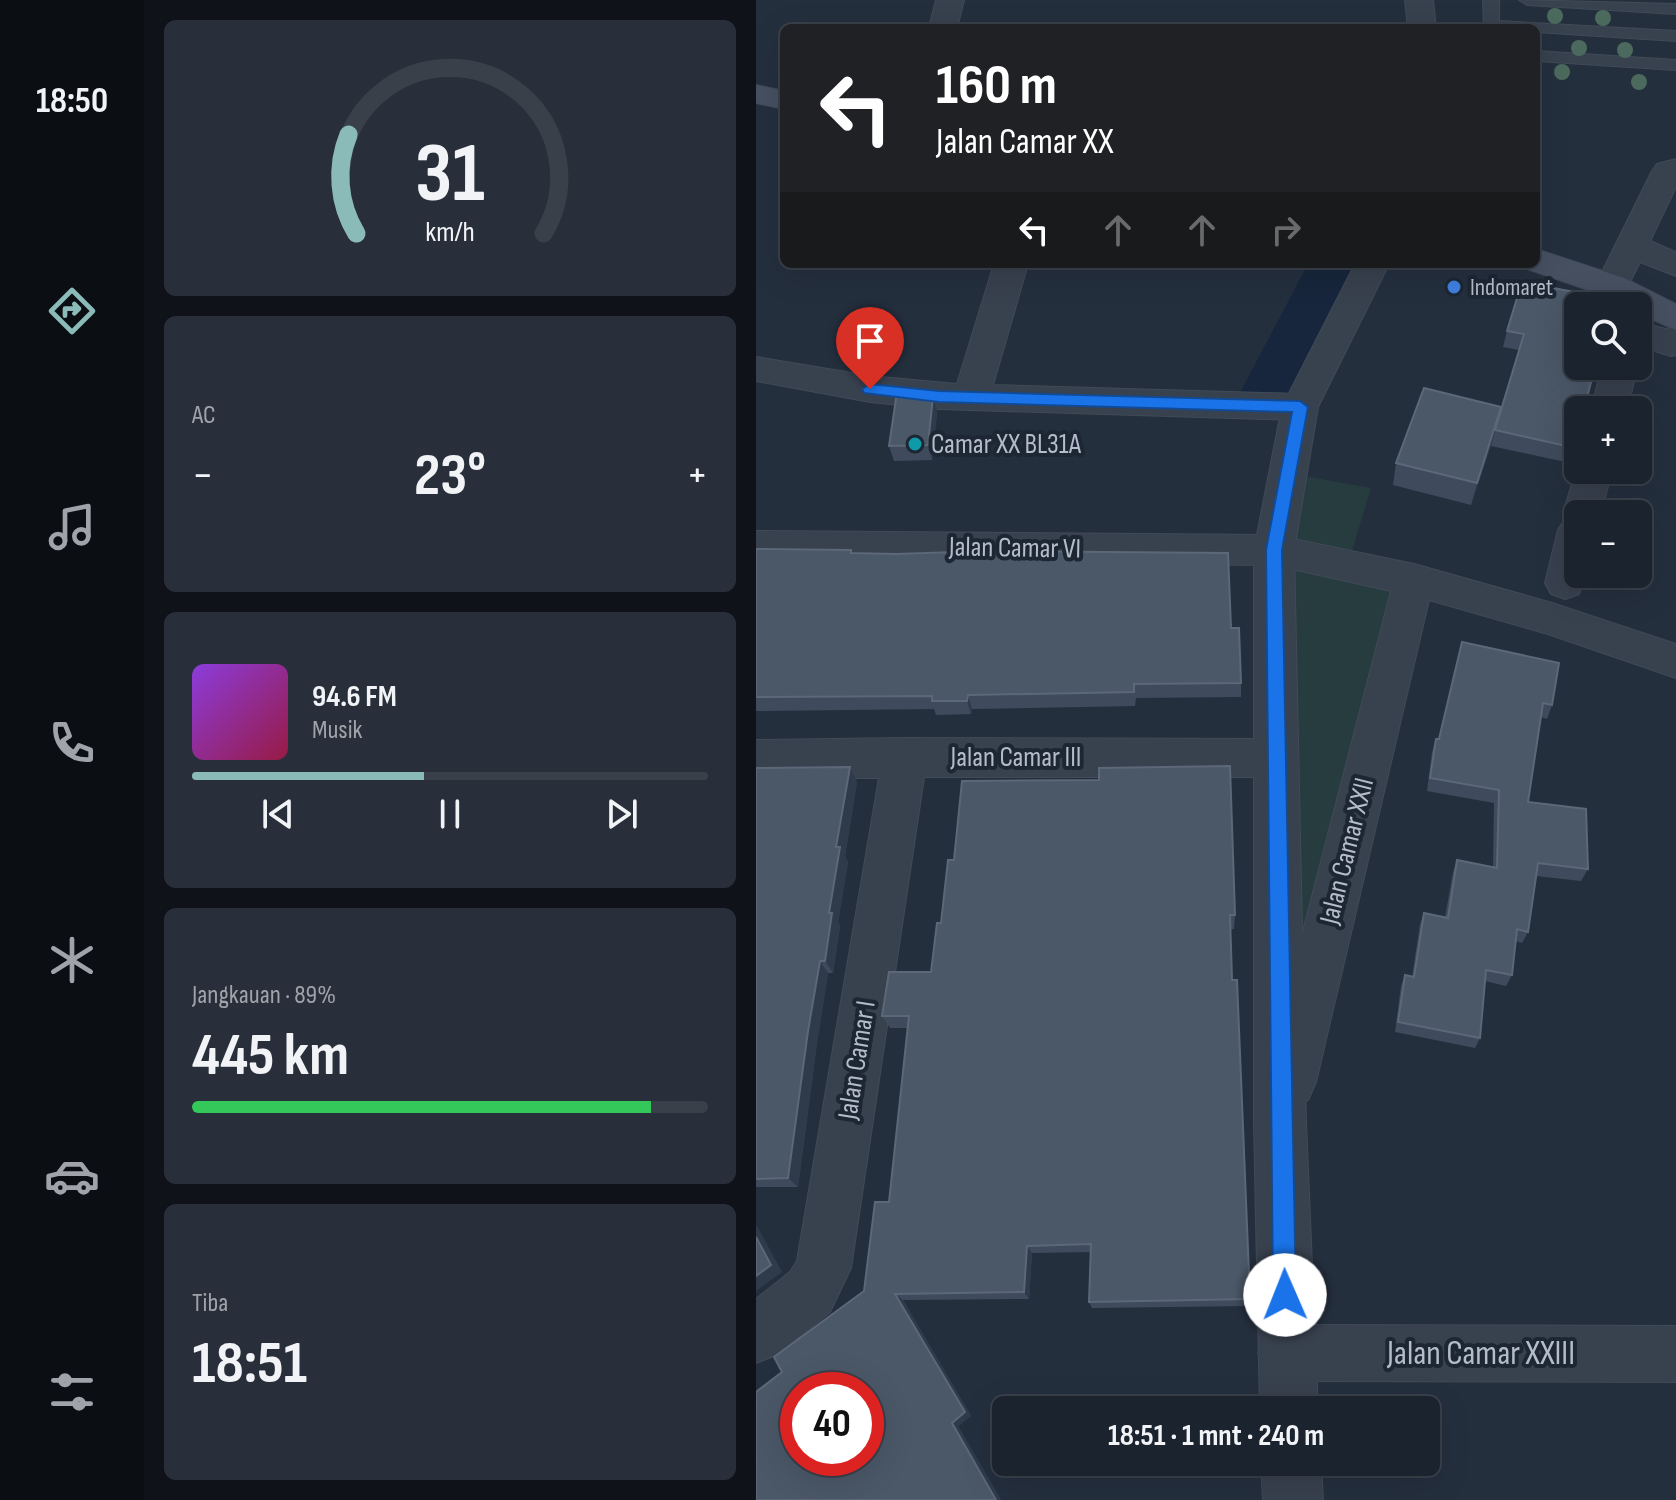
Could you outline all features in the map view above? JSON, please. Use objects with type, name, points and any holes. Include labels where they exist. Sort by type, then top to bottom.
[{"type":"main road","points":[[756,94],[780,99]]},
{"type":"main road","points":[[1540,261],[1612,286],[1676,318]]},
{"type":"street","points":[[944,24],[950,0]]},
{"type":"street","points":[[1419,0],[1422,24]]},
{"type":"street","points":[[1612,286],[1668,171],[1676,169]]},
{"type":"street","points":[[1630,245],[1676,265]]},
{"type":"street","points":[[971,397],[1010,268]]},
{"type":"street","points":[[1288,1396],[1280,1122],[1274,550],[1300,407],[1370,268]]},
{"type":"street","points":[[1652,337],[1671,344],[1676,338]]},
{"type":"street","points":[[756,369],[870,389],[971,397],[1300,407]]},
{"type":"street","name":"Jalan Camar VI","points":[[756,546],[1274,550]]},
{"type":"street","points":[[1274,550],[1414,580],[1552,619],[1676,661]]},
{"type":"street","name":"Jalan Camar XXII","points":[[1280,1122],[1414,580]]},
{"type":"street","name":"Jalan Camar I","points":[[756,1335],[810,1292],[823,1268],[905,757]]},
{"type":"street","name":"Jalan Camar III","points":[[756,759],[1275,758]]},
{"type":"street","name":"Jalan Camar XXIII","points":[[1286,1353],[1676,1354]]},
{"type":"street","points":[[1292,1476],[1293,1500]]},
{"type":"lane","points":[[1491,0],[1492,24]]},
{"type":"lane","points":[[1527,0],[1666,5]]},
{"type":"lane","points":[[1540,29],[1676,36]]},
{"type":"lane","points":[[1540,56],[1676,65]]},
{"type":"green space","points":[[1288,473],[1371,488],[1349,561],[1274,550]]},
{"type":"green space","points":[[1275,553],[1404,584],[1282,1110]]},
{"type":"water","points":[[1306,268],[1364,268],[1296,402],[1235,402]]},
{"type":"building","points":[[1522,282],[1574,292],[1564,292],[1564,380],[1591,382],[1588,396],[1564,396],[1564,446],[1495,430],[1524,334],[1507,331]]},
{"type":"building","points":[[1424,388],[1501,407],[1477,483],[1396,463]]},
{"type":"building","name":"Camar XX BL31A","points":[[897,392],[933,396],[928,445],[889,446]]},
{"type":"building","points":[[756,549],[896,554],[986,551],[1228,553],[1231,628],[1239,628],[1241,683],[1134,684],[1134,692],[968,695],[967,701],[932,701],[932,696],[756,697]]},
{"type":"building","points":[[1462,642],[1559,663],[1552,705],[1543,703],[1528,802],[1586,809],[1588,869],[1538,863],[1528,932],[1517,929],[1512,975],[1486,970],[1480,1038],[1398,1022],[1405,975],[1414,977],[1424,913],[1448,918],[1457,860],[1497,868],[1499,790],[1430,778],[1436,739],[1439,739]]},
{"type":"building","points":[[1230,766],[1235,915],[1230,915],[1232,980],[1237,980],[1250,1299],[1089,1302],[1091,1244],[1027,1246],[1024,1292],[895,1294],[965,1412],[952,1423],[996,1500],[756,1500],[756,1392],[780,1374],[780,1476],[884,1476],[884,1372],[782,1372],[774,1357],[864,1291],[875,1202],[889,1202],[909,1016],[882,1016],[889,972],[931,972],[937,923],[941,923],[948,860],[954,860],[962,781],[1099,780],[1099,768]]},
{"type":"building","points":[[850,767],[836,847],[840,847],[825,961],[820,961],[808,1031],[788,1178],[756,1179],[756,768]]},
{"type":"building","points":[[756,1237],[771,1265],[756,1276]]},
{"type":"place","name":"Indomaret","points":[[1454,287]]},
{"type":"place","name":"Camar XX BL31A","points":[[915,444]]},
{"type":"route","points":[[870,389],[939,396],[1300,407],[1274,550],[1280,1122],[1285,1295]]}]
